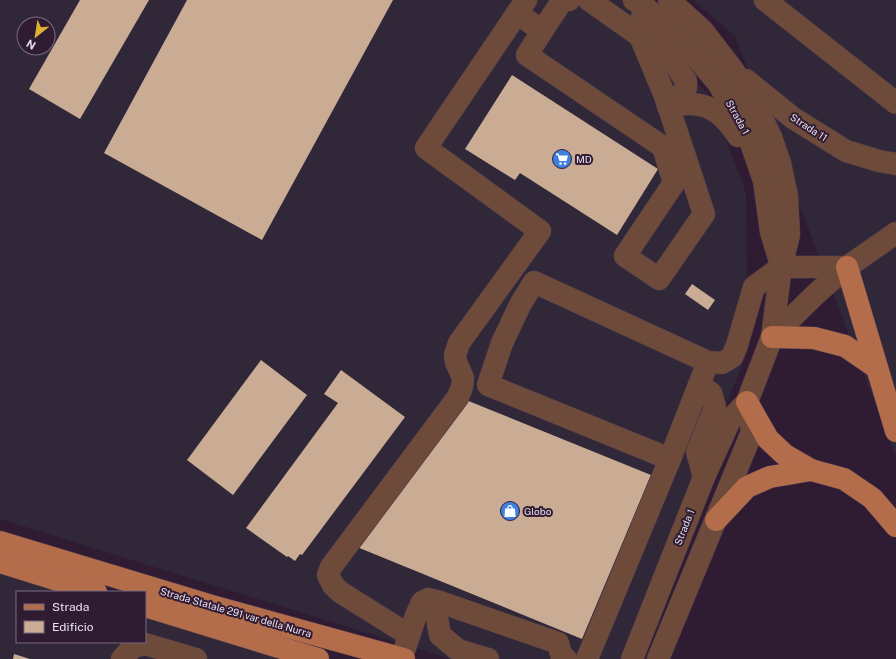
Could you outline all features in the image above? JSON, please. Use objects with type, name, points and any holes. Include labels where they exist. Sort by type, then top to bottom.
[{"type":"main road","points":[[847,267],[896,431]]},
{"type":"main road","points":[[772,338],[814,338],[845,346],[877,368]]},
{"type":"main road","points":[[747,402],[768,439],[785,454],[811,470],[844,479],[872,498],[896,526]]},
{"type":"main road","points":[[716,520],[747,487],[770,477],[811,470]]},
{"type":"main road","name":"Strada Statale 291 var della Nurra","points":[[0,542],[212,606],[403,659]]},
{"type":"main road","points":[[0,562],[93,591]]},
{"type":"main road","name":"Strada Statale 291 var della Nurra","points":[[146,606],[309,658]]},
{"type":"street","points":[[569,0],[562,1],[527,55],[669,141]]},
{"type":"street","points":[[589,0],[640,36],[668,106],[669,141],[704,214],[659,280],[625,256],[674,183],[663,147],[669,141]]},
{"type":"street","points":[[629,0],[667,52],[686,82],[686,88],[683,92],[668,106]]},
{"type":"street","name":"Strada 1","points":[[634,0],[645,7],[681,39],[718,83],[747,131],[764,181],[771,232],[781,266]]},
{"type":"street","name":"Strada 1","points":[[632,659],[704,478],[730,420],[747,402],[772,338],[781,266],[789,235],[787,196],[780,163],[771,137],[755,104],[733,70],[703,31],[669,0]]},
{"type":"street","points":[[765,0],[896,103]]},
{"type":"street","points":[[409,635],[340,592],[333,585],[328,575],[331,567],[458,397],[462,387],[463,378],[456,362],[455,355],[459,344],[540,231],[426,148],[522,7],[542,31]]},
{"type":"street","name":"Strada 11","points":[[733,70],[793,118],[846,151],[879,161],[896,164]]},
{"type":"street","points":[[668,106],[691,104],[714,110],[726,120],[737,134],[764,181]]},
{"type":"street","points":[[772,338],[818,292],[847,267],[896,233]]},
{"type":"street","points":[[670,459],[488,385],[502,343],[520,305],[534,282],[708,362],[722,363],[732,357],[754,287],[781,266],[847,267]]},
{"type":"street","points":[[587,659],[670,459],[708,362]]},
{"type":"street","points":[[699,385],[711,393],[715,407],[697,452],[704,478]]},
{"type":"street","points":[[658,659],[752,432],[747,402]]},
{"type":"street","points":[[403,659],[415,618],[422,602],[428,599],[558,643],[563,659]]},
{"type":"street","points":[[440,602],[436,612],[440,635],[458,650],[488,659]]},
{"type":"street","points":[[124,659],[133,647],[145,644],[196,659]]},
{"type":"shaded area","points":[[0,0],[625,0],[711,98],[746,193],[748,351],[621,659],[451,659],[0,519]]},
{"type":"shaded area","points":[[693,0],[896,0],[896,458],[735,36]]},
{"type":"shaded area","points":[[0,572],[65,591],[16,591],[16,643],[146,643],[146,615],[292,659],[0,659]]},
{"type":"building","points":[[80,0],[149,0],[80,119],[29,89],[48,56],[56,56],[56,42]]},
{"type":"building","points":[[187,0],[393,0],[262,240],[104,153]]},
{"type":"building","name":"MD","points":[[512,75],[658,169],[617,235],[520,173],[515,180],[465,149]]},
{"type":"building","points":[[692,284],[715,300],[708,310],[685,294]]},
{"type":"building","points":[[261,360],[307,395],[233,495],[187,460]]},
{"type":"building","points":[[341,370],[405,417],[302,555],[300,554],[295,561],[246,528],[338,403],[324,394]]},
{"type":"building","name":"Globo","points":[[466,400],[651,475],[582,639],[357,547]]},
{"type":"building","points":[[14,654],[30,659],[13,659]]},
{"type":"place","name":"MD","points":[[562,159]]},
{"type":"place","name":"Globo","points":[[510,511]]}]
